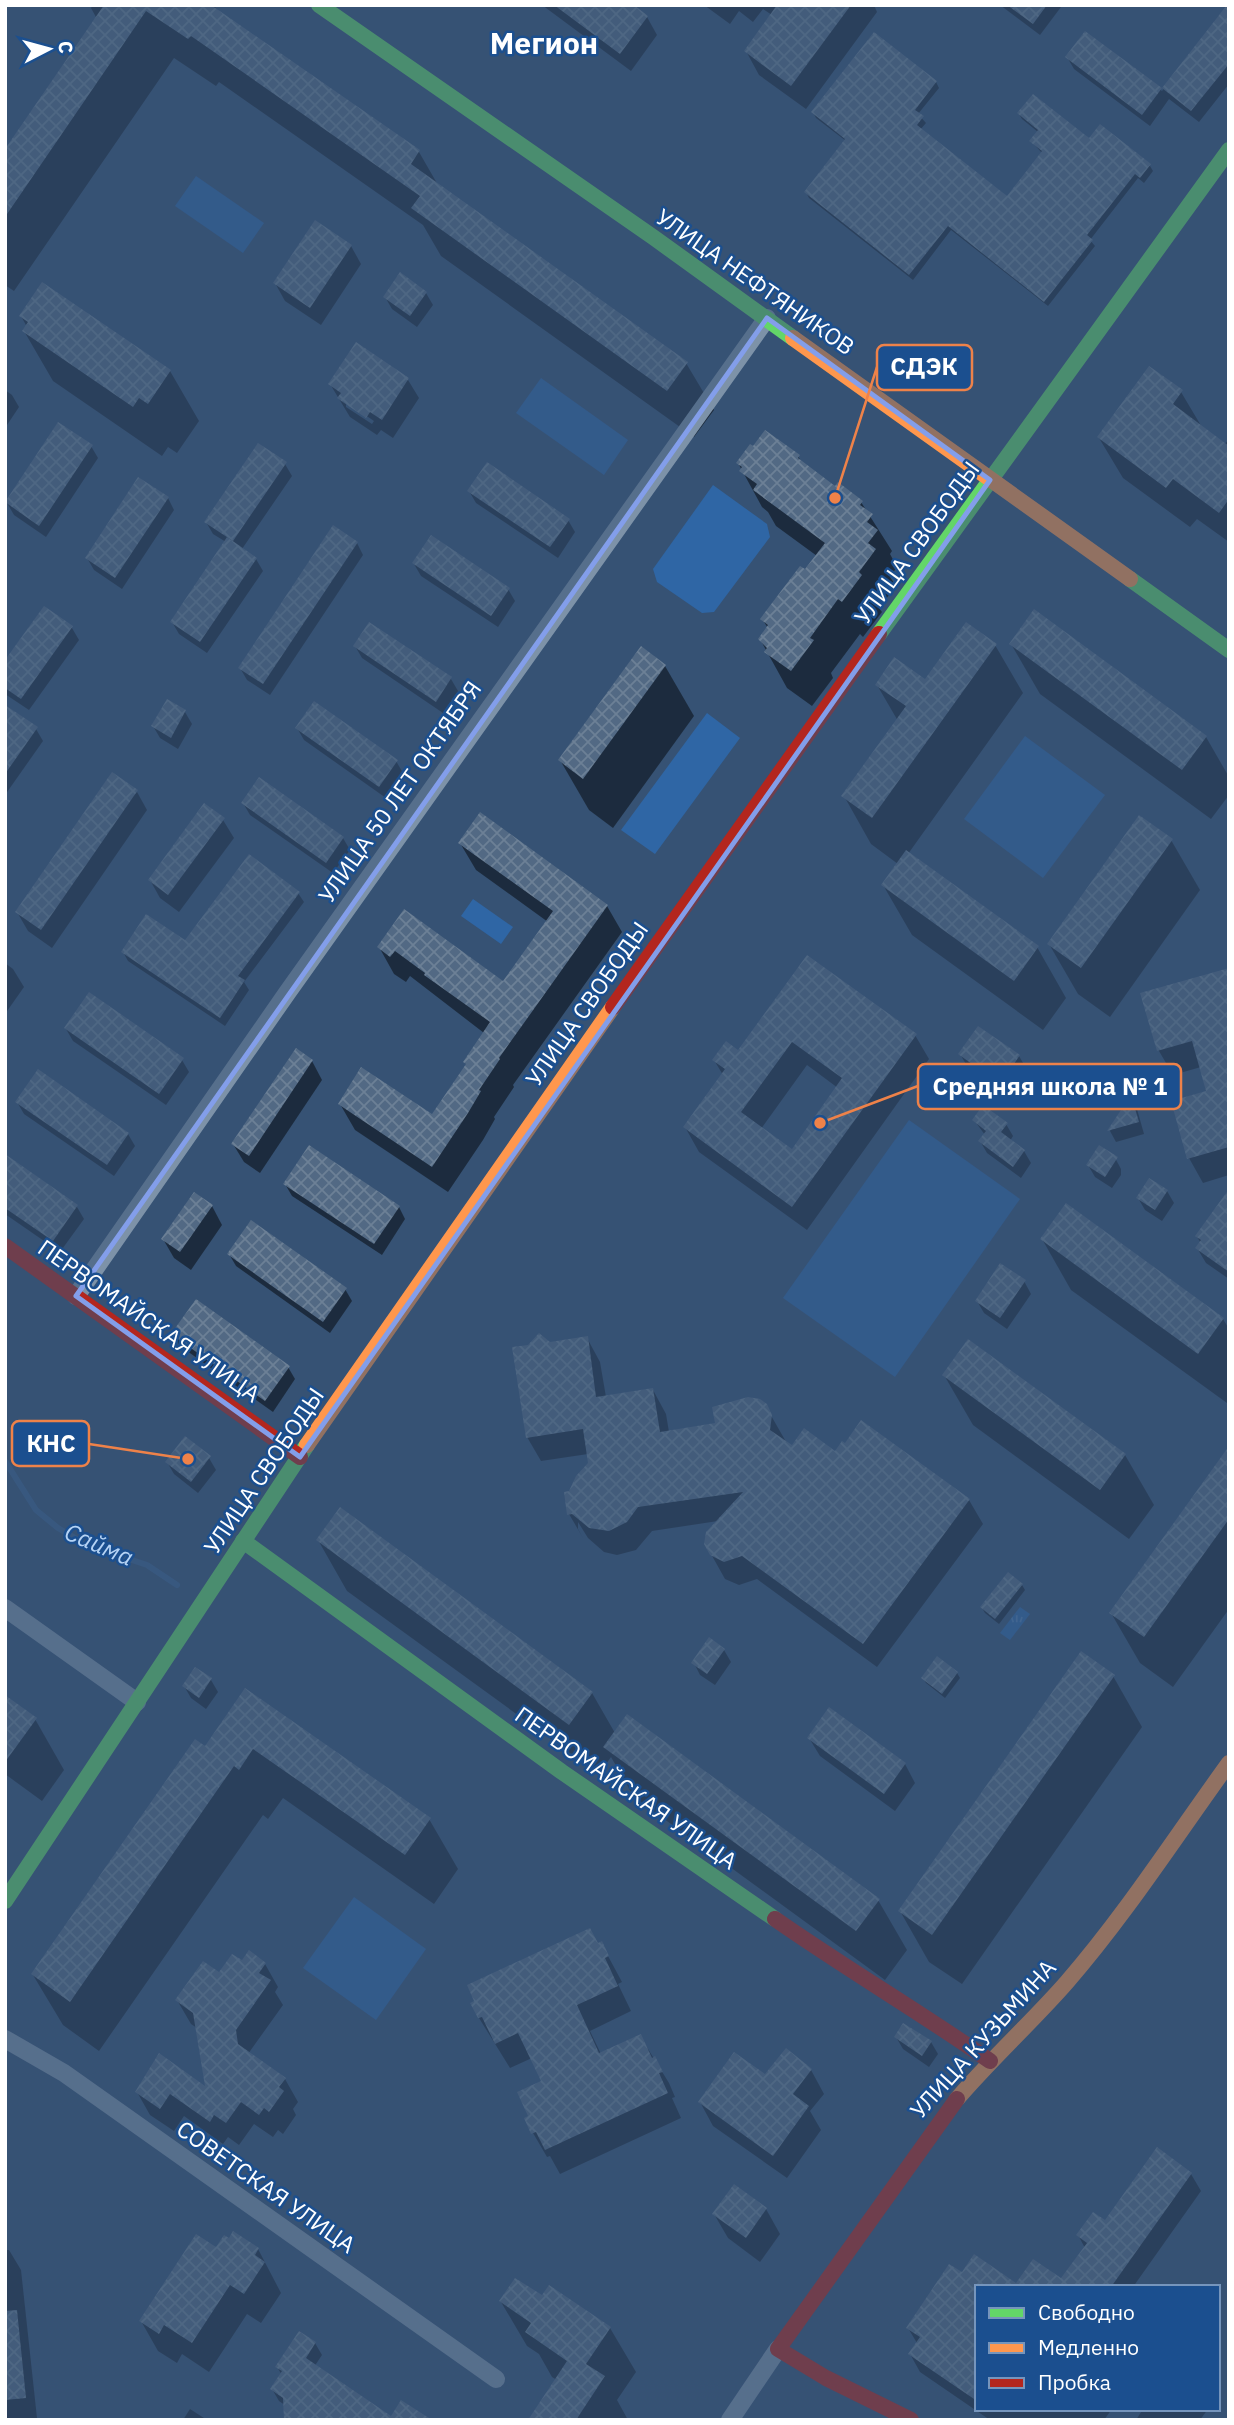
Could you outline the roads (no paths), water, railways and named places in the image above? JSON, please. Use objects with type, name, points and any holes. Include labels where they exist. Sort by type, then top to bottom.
[{"type":"main road","name":"УЛИЦА НЕФТЯНИКОВ","points":[[319,5],[767,318],[1229,650]]},
{"type":"main road","name":"УЛИЦА СВОБОДЫ","points":[[5,1901],[300,1457],[630,982],[1229,150]]},
{"type":"main road","name":"ПЕРВОМАЙСКАЯ УЛИЦА","points":[[5,1247],[300,1457]]},
{"type":"main road","name":"ПЕРВОМАЙСКАЯ УЛИЦА","points":[[243,1541],[562,1772],[842,1966],[931,2020],[990,2062]]},
{"type":"main road","name":"УЛИЦА КУЗЬМИНА","points":[[778,2349],[950,2107],[1066,1983],[1100,1941],[1229,1763]]},
{"type":"main road","points":[[778,2349],[818,2375],[911,2420]]},
{"type":"street","name":"УЛИЦА 50 ЛЕТ ОКТЯБРЯ","points":[[76,1296],[287,993],[767,318]]},
{"type":"street","points":[[5,1608],[136,1702]]},
{"type":"street","name":"СОВЕТСКАЯ УЛИЦА","points":[[5,2039],[64,2073],[496,2379]]},
{"type":"street","name":"УЛИЦА КУЗЬМИНА","points":[[730,2420],[778,2349]]},
{"type":"waterway","name":"Сайма","points":[[5,1461],[36,1510],[58,1528],[87,1545],[147,1565],[177,1585]]},
{"type":"place","name":"СДЭК","points":[[835,498]]},
{"type":"place","name":"Средняя школа № 1","points":[[820,1123]]},
{"type":"place","name":"КНС","points":[[188,1459]]},
{"type":"district","name":"Мегион","points":[[544,44]]}]
